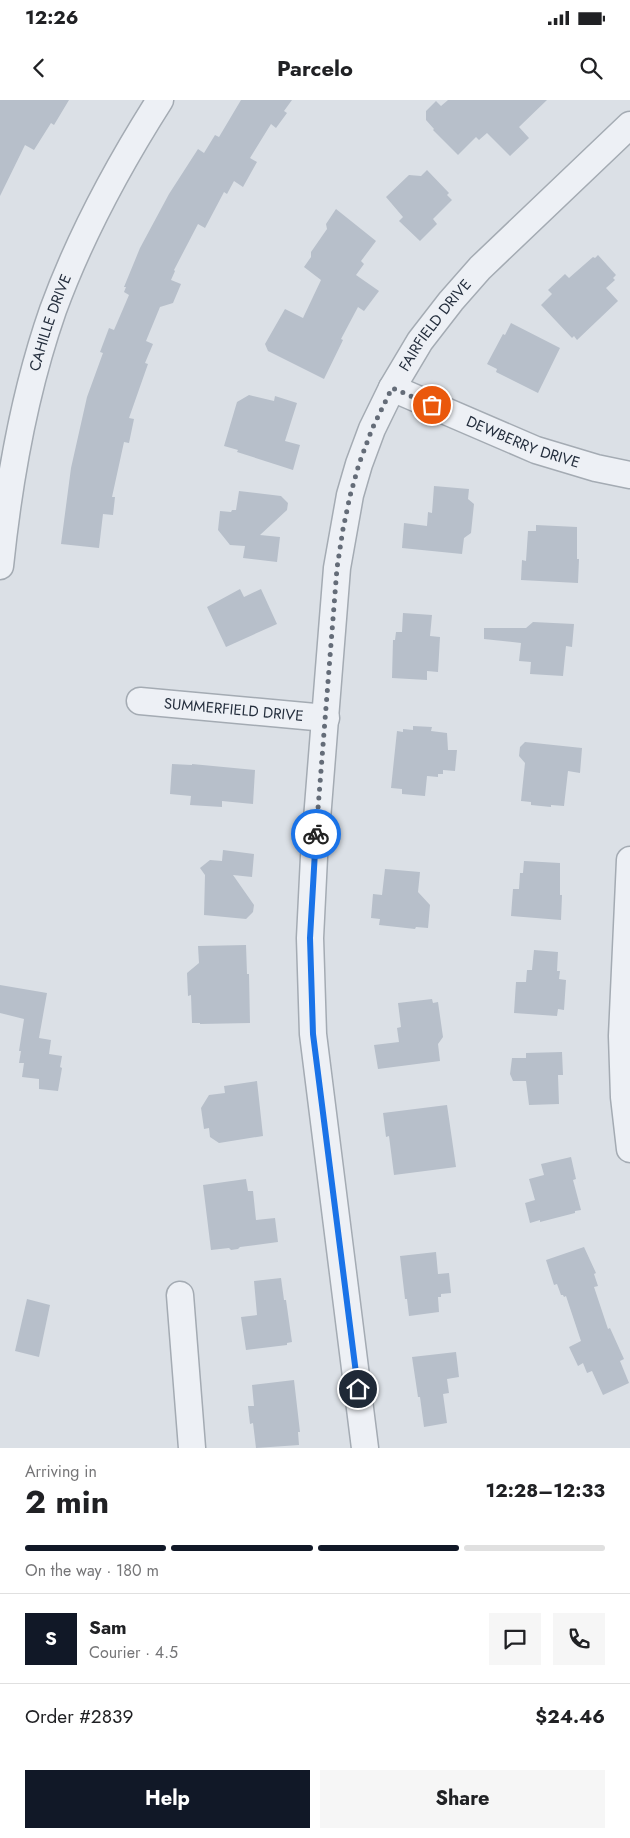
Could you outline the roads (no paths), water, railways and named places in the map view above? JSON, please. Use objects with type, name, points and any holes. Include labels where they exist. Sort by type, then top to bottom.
[{"type":"street","name":"CAHILLE DRIVE","points":[[0,566],[6,505],[14,458],[32,380],[54,308],[85,234],[106,193],[160,100]]},
{"type":"street","name":"FAIRFIELD DRIVE","points":[[365,1448],[313,1034],[310,938],[314,857],[337,568],[350,496],[372,429],[392,388],[420,341],[451,300],[474,274],[630,125]]},
{"type":"street","name":"DEWBERRY DRIVE","points":[[392,388],[536,450],[596,468],[630,474]]},
{"type":"street","name":"SUMMERFIELD DRIVE","points":[[140,701],[326,718]]},
{"type":"street","points":[[630,860],[622,1036],[624,1097],[630,1149]]},
{"type":"street","points":[[180,1295],[192,1448]]}]
